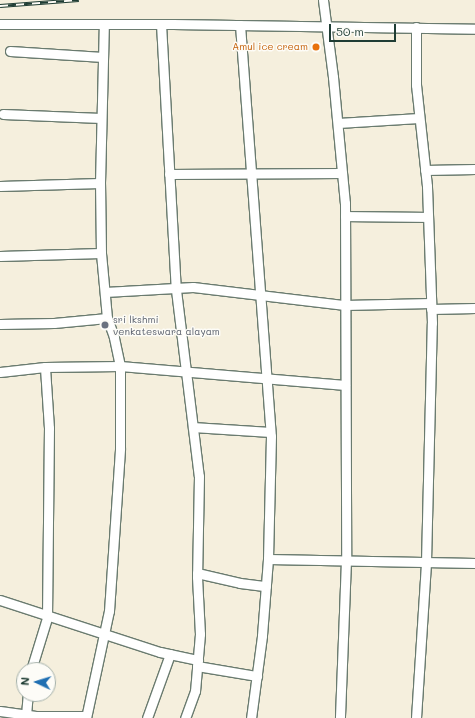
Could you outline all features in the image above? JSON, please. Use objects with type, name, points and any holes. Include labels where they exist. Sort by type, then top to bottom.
[{"type":"street","points":[[322,2],[338,123],[345,216],[346,560],[340,718]]},
{"type":"street","points":[[0,24],[161,24],[475,29]]},
{"type":"street","points":[[0,711],[36,717],[86,717],[109,611],[118,498],[120,366],[114,337],[107,318],[101,253],[100,183],[104,24]]},
{"type":"street","points":[[161,24],[176,287],[199,476],[197,573],[200,634],[195,691],[185,718]]},
{"type":"street","points":[[240,25],[249,172],[270,432],[268,559],[262,636],[251,718]]},
{"type":"street","points":[[416,27],[416,85],[425,170],[431,306],[426,562],[416,718]]},
{"type":"street","points":[[10,51],[103,57]]},
{"type":"street","points":[[3,114],[101,118]]},
{"type":"street","points":[[338,123],[419,118]]},
{"type":"street","points":[[425,170],[475,169]]},
{"type":"street","points":[[169,174],[249,172],[342,173]]},
{"type":"street","points":[[0,186],[100,183]]},
{"type":"street","points":[[345,216],[428,217]]},
{"type":"street","points":[[0,256],[101,253]]},
{"type":"street","points":[[105,292],[176,287],[259,294],[345,305],[475,308]]},
{"type":"street","points":[[0,324],[54,323],[107,318]]},
{"type":"street","points":[[0,372],[45,367],[120,366],[186,373],[345,385]]},
{"type":"street","points":[[34,662],[47,616],[49,428],[45,367]]},
{"type":"street","points":[[193,427],[270,432]]},
{"type":"street","points":[[268,559],[475,563]]},
{"type":"street","points":[[197,573],[240,583],[266,586]]},
{"type":"street","points":[[0,600],[198,663],[257,676]]},
{"type":"street","points":[[147,718],[170,654]]},
{"type":"street","points":[[26,715],[27,702]]},
{"type":"railway","points":[[0,6],[79,0]]},
{"type":"place","name":"Amul ice cream","points":[[316,47]]},
{"type":"place","name":"sri lkshmi venkateswara alayam","points":[[105,325]]}]
